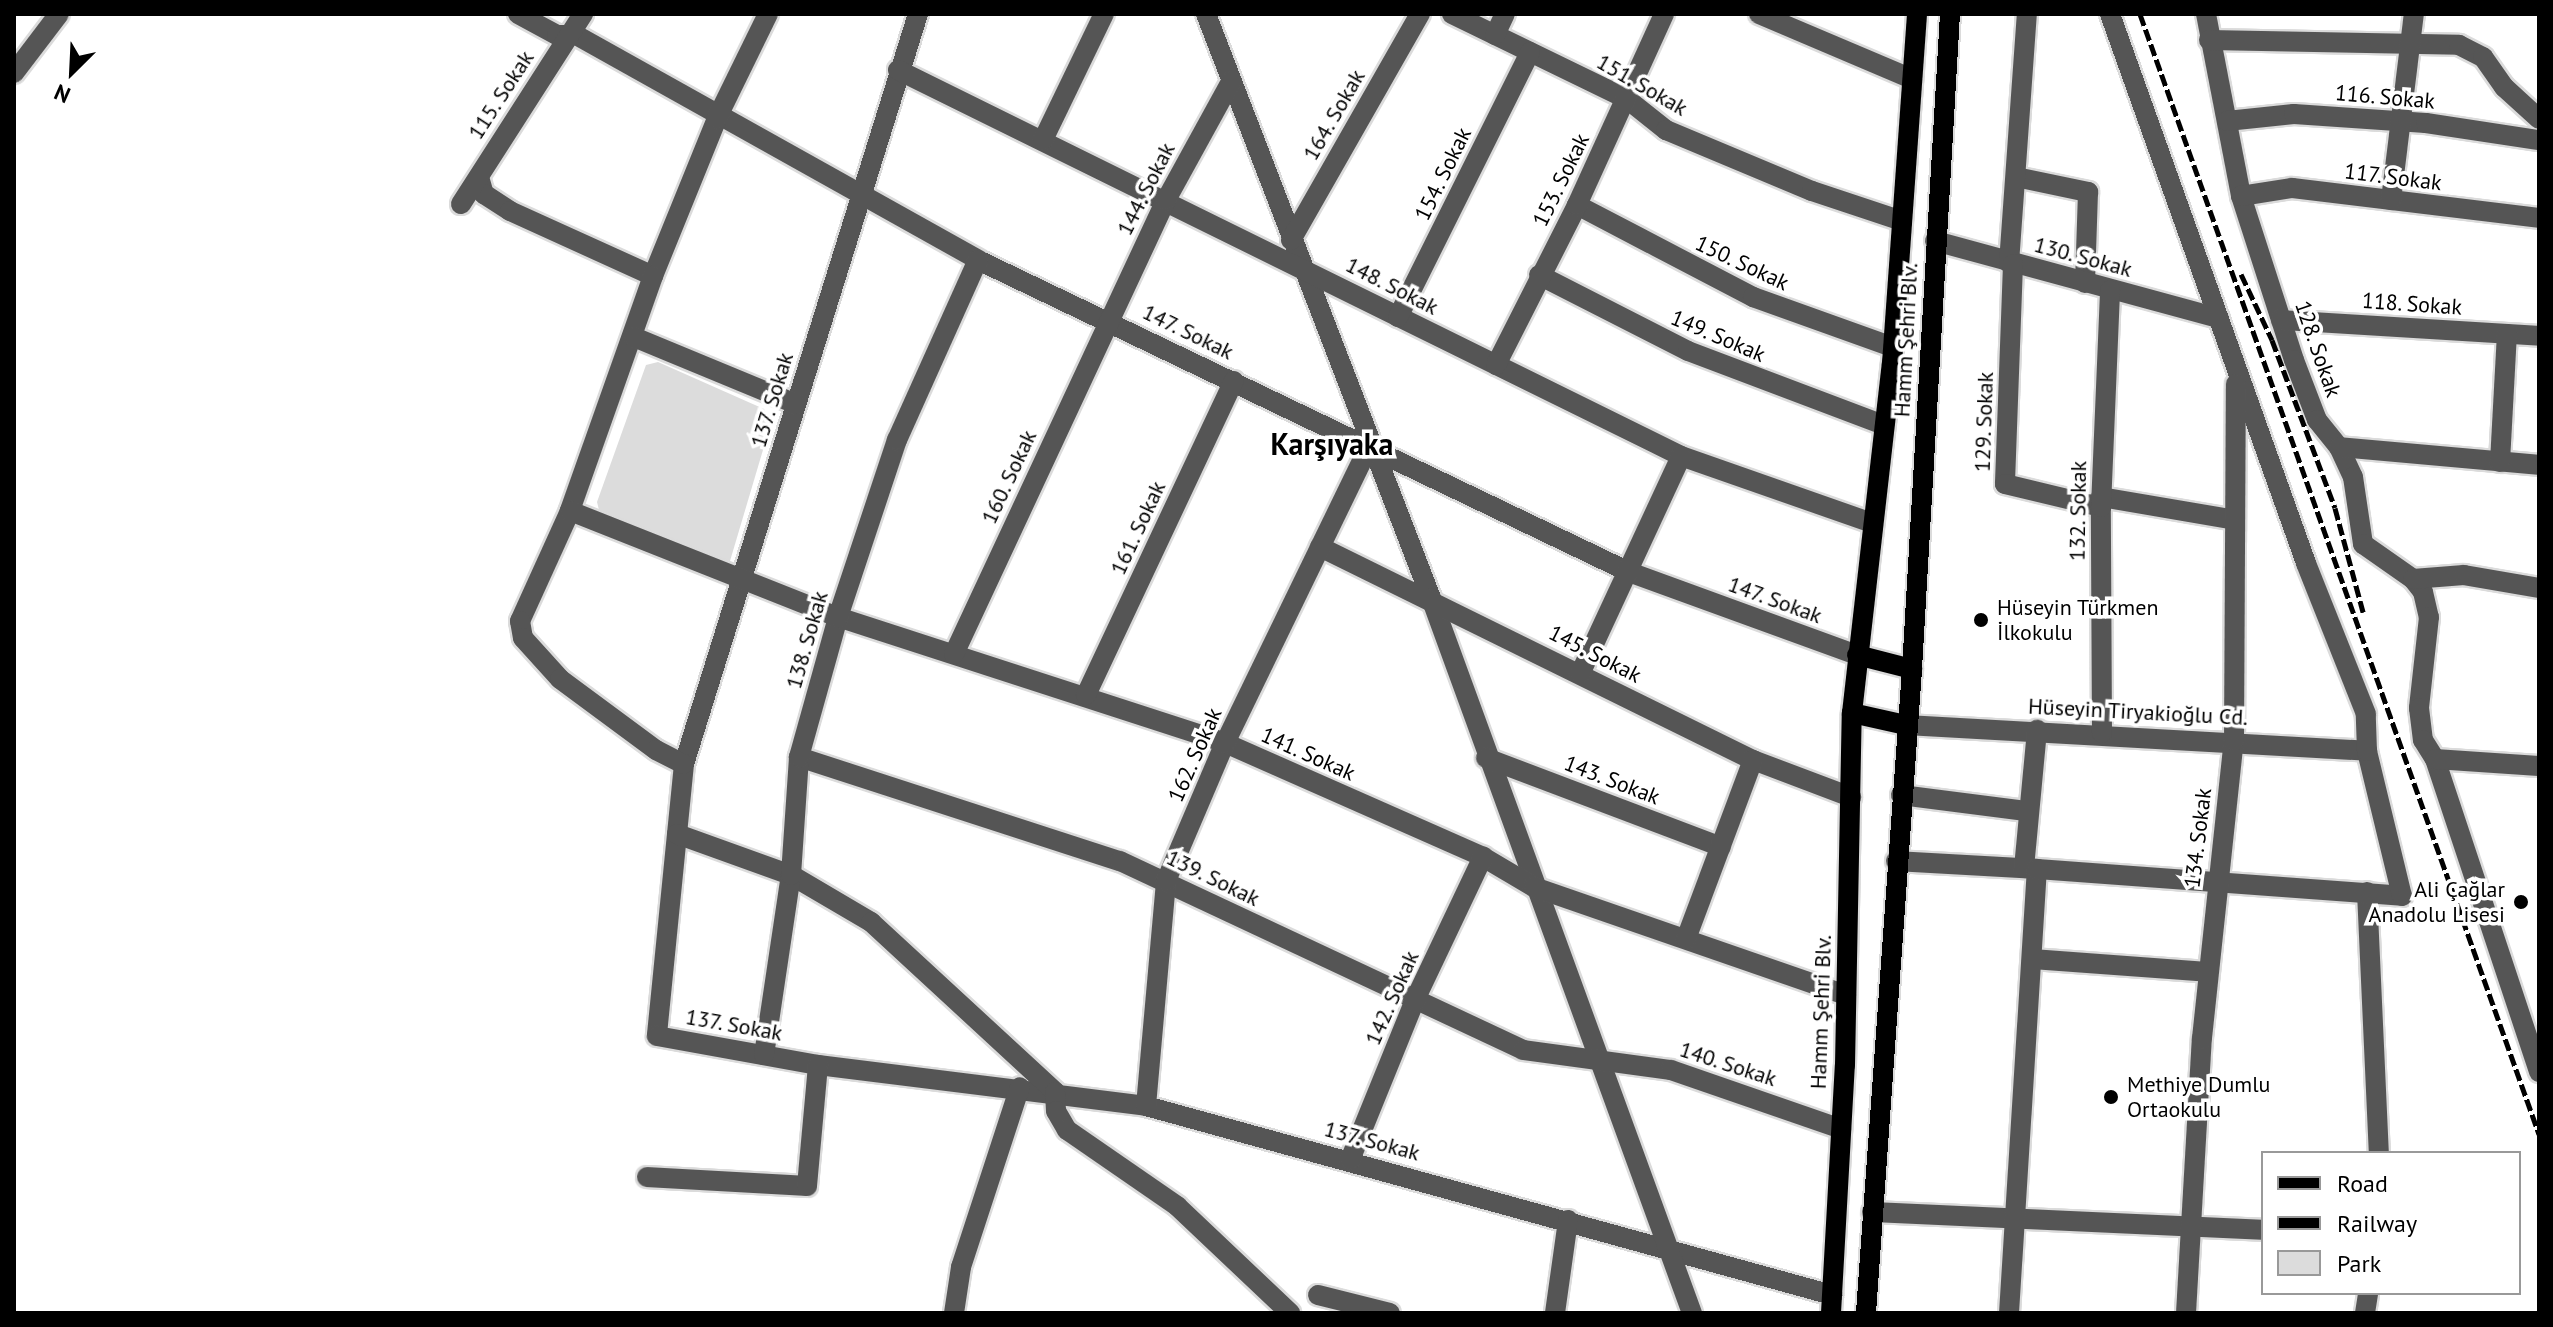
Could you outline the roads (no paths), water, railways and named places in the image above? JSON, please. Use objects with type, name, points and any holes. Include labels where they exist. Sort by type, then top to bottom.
[{"type":"main road","name":"Hamm Şehri Blv.","points":[[1831,1304],[1846,995],[1852,713],[1893,347],[1917,14]]},
{"type":"main road","name":"Hamm Şehri Blv.","points":[[1866,1313],[1912,669],[1950,14]]},
{"type":"main road","points":[[1857,655],[1912,669]]},
{"type":"main road","points":[[1852,713],[1906,725]]},
{"type":"street","points":[[14,73],[59,14]]},
{"type":"street","name":"147. Sokak","points":[[518,14],[557,35],[569,35],[978,260],[1629,572],[1857,655]]},
{"type":"street","name":"115. Sokak","points":[[461,204],[583,14]]},
{"type":"street","points":[[684,764],[656,750],[560,679],[523,638],[520,621],[570,511],[653,276],[717,118],[768,14]]},
{"type":"street","name":"137. Sokak","points":[[918,14],[898,70],[684,764],[657,1036],[818,1065],[1020,1087],[1146,1106],[1568,1220],[1831,1304]]},
{"type":"street","points":[[1043,140],[1104,14]]},
{"type":"street","points":[[1206,14],[1369,446],[1431,598],[1665,1250],[1692,1313]]},
{"type":"street","name":"164. Sokak","points":[[1291,240],[1420,14]]},
{"type":"street","name":"151. Sokak","points":[[1452,14],[1627,99],[1666,130],[1812,191],[1902,221]]},
{"type":"street","points":[[1495,35],[1505,14]]},
{"type":"street","name":"153. Sokak","points":[[1496,365],[1577,205],[1664,14]]},
{"type":"street","points":[[1759,14],[1912,79]]},
{"type":"street","points":[[2011,263],[2027,14]]},
{"type":"street","points":[[1896,861],[2217,878],[2402,896],[2367,751],[2369,723],[2363,703],[2236,368],[2110,14]]},
{"type":"street","name":"128. Sokak","points":[[2206,14],[2241,196],[2317,420],[2339,447],[2353,477],[2363,544],[2413,579]]},
{"type":"street","points":[[2391,200],[2397,121],[2414,14]]},
{"type":"street","points":[[2209,40],[2459,45],[2483,57],[2504,87],[2539,119]]},
{"type":"street","name":"154. Sokak","points":[[1398,317],[1530,52]]},
{"type":"street","name":"148. Sokak","points":[[898,70],[1300,265],[1398,317],[1681,456],[1872,523]]},
{"type":"street","name":"144. Sokak","points":[[1107,321],[1166,200],[1231,82]]},
{"type":"street","name":"116. Sokak","points":[[2227,121],[2294,114],[2397,121],[2539,140]]},
{"type":"street","points":[[479,177],[484,194],[510,211],[653,276]]},
{"type":"street","points":[[2016,177],[2088,192],[2085,283]]},
{"type":"street","name":"117. Sokak","points":[[2241,196],[2292,188],[2539,218]]},
{"type":"street","name":"150. Sokak","points":[[1577,205],[1753,297],[1893,347]]},
{"type":"street","name":"130. Sokak","points":[[1935,241],[2219,318]]},
{"type":"street","name":"138. Sokak","points":[[764,1055],[791,875],[799,757],[838,617],[897,440],[978,260]]},
{"type":"street","name":"129. Sokak","points":[[2011,263],[2005,484],[2101,502]]},
{"type":"street","name":"149. Sokak","points":[[1539,275],[1688,351],[1884,425]]},
{"type":"street","name":"132. Sokak","points":[[2102,733],[2101,502],[2110,290]]},
{"type":"street","name":"118. Sokak","points":[[2281,320],[2539,336]]},
{"type":"street","name":"160. Sokak","points":[[954,654],[1107,321]]},
{"type":"street","points":[[2500,462],[2507,334]]},
{"type":"street","points":[[634,337],[796,404]]},
{"type":"street","name":"134. Sokak","points":[[2186,1313],[2208,972],[2234,741],[2236,368]]},
{"type":"street","name":"161. Sokak","points":[[1086,695],[1234,381]]},
{"type":"street","name":"162. Sokak","points":[[1146,1106],[1166,881],[1225,743],[1369,446]]},
{"type":"street","points":[[2339,447],[2539,465]]},
{"type":"street","points":[[1580,674],[1681,456]]},
{"type":"street","points":[[2101,502],[2235,520]]},
{"type":"street","name":"141. Sokak","points":[[570,511],[838,617],[1086,695],[1225,743],[1483,857],[1534,887],[1846,995]]},
{"type":"street","name":"145. Sokak","points":[[1320,547],[1431,598],[1753,760],[1851,797]]},
{"type":"street","points":[[2413,579],[2464,575],[2539,588]]},
{"type":"street","points":[[2413,579],[2423,592],[2429,617],[2419,708],[2423,740],[2435,759],[2539,1072]]},
{"type":"street","name":"Hüseyin Tiryakioğlu Cd.","points":[[1906,725],[2102,733],[2367,751]]},
{"type":"street","points":[[2009,1313],[2032,959],[2026,811],[2037,730]]},
{"type":"street","name":"139. Sokak","points":[[799,757],[1120,861],[1414,1002],[1523,1050],[1568,1059],[1597,1058]]},
{"type":"street","name":"143. Sokak","points":[[1486,758],[1721,847]]},
{"type":"street","points":[[2435,759],[2539,766]]},
{"type":"street","points":[[1686,939],[1753,760]]},
{"type":"street","points":[[1901,795],[2026,811]]},
{"type":"street","points":[[677,834],[791,875],[871,922],[1055,1092],[1056,1111],[1067,1130],[1177,1206],[1290,1313]]},
{"type":"street","name":"142. Sokak","points":[[1350,1160],[1414,1002],[1483,857]]},
{"type":"street","points":[[2367,892],[2379,1151]]},
{"type":"street","points":[[2032,959],[2208,972]]},
{"type":"street","name":"140. Sokak","points":[[1597,1058],[1671,1070],[1841,1129]]},
{"type":"street","points":[[647,1177],[807,1186],[818,1065]]},
{"type":"street","points":[[954,1313],[961,1267],[1020,1087]]},
{"type":"street","points":[[1872,1212],[2261,1230]]},
{"type":"street","points":[[1555,1313],[1568,1220]]},
{"type":"street","points":[[1318,1295],[1390,1313]]},
{"type":"railway","points":[[2140,14],[2539,1134]]},
{"type":"railway","points":[[2241,274],[2272,340],[2335,508],[2363,612]]},
{"type":"place","name":"Hüseyin Türkmen İlkokulu","points":[[1981,620]]},
{"type":"place","name":"Ali Çağlar Anadolu Lisesi","points":[[2521,902]]},
{"type":"place","name":"Methiye Dumlu Ortaokulu","points":[[2111,1097]]},
{"type":"district","name":"Karşıyaka","points":[[1332,444]]}]
